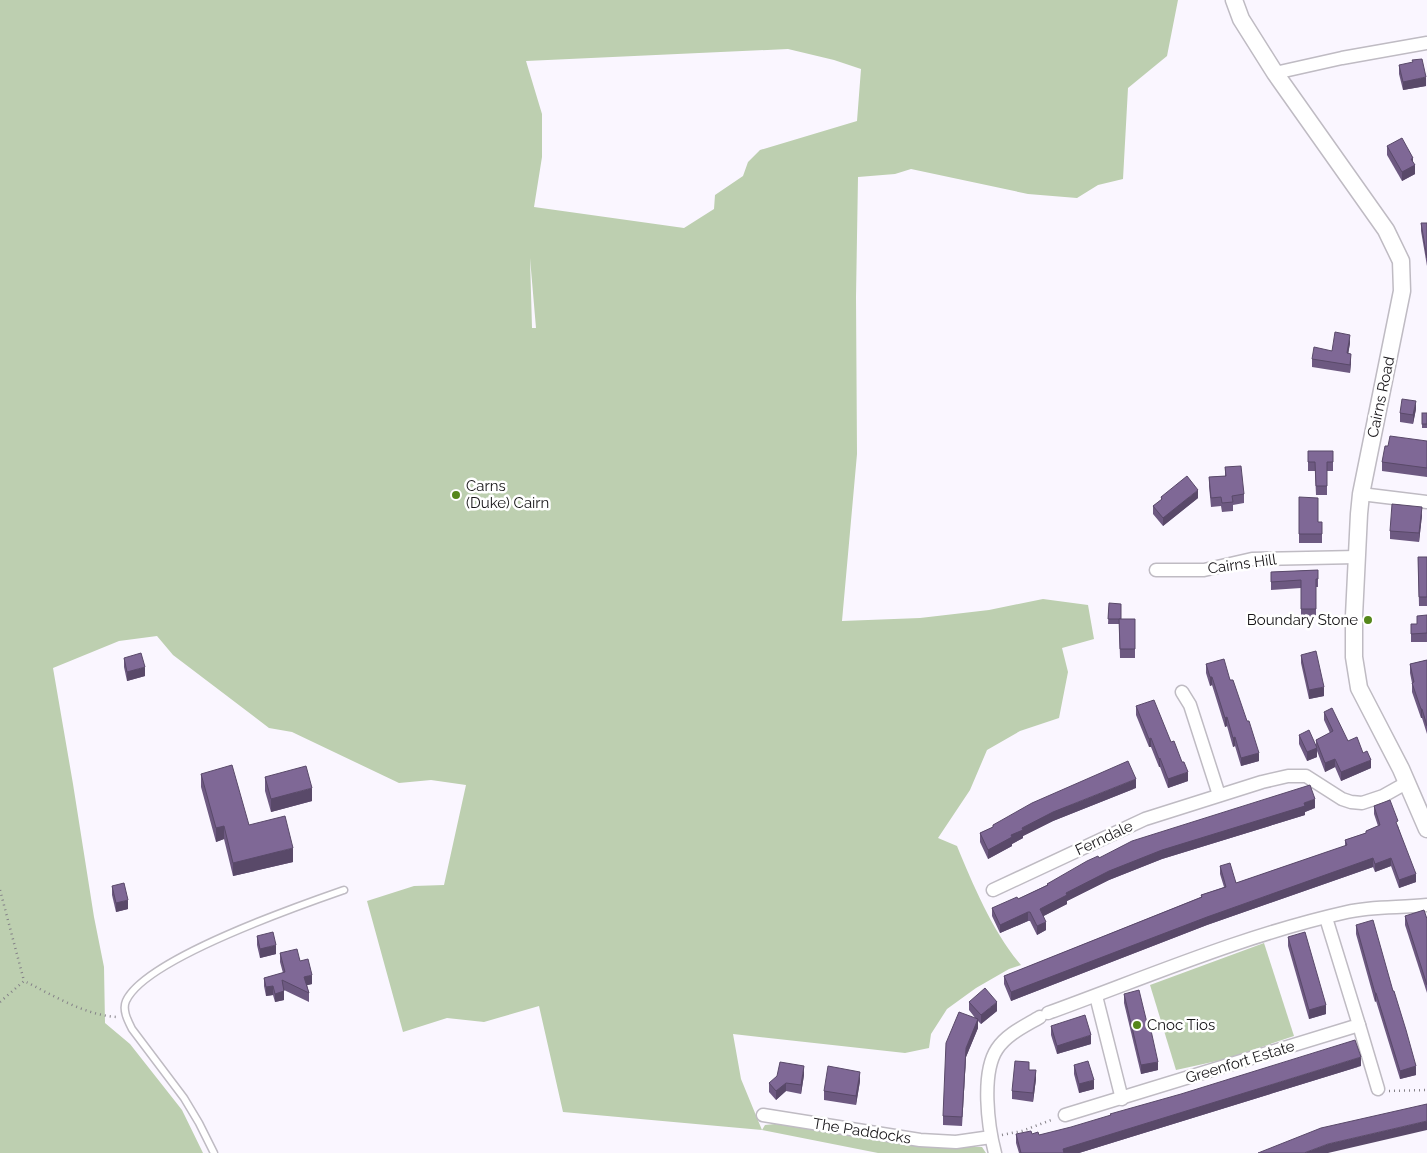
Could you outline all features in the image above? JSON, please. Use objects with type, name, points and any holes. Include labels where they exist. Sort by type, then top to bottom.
[{"type":"street","name":"Cairns Road","points":[[1234,0],[1241,19],[1275,74],[1386,230],[1401,261],[1402,292],[1361,494],[1354,657],[1359,688],[1408,782],[1427,828]]},
{"type":"street","points":[[1275,74],[1342,58],[1427,43]]},
{"type":"street","points":[[1361,494],[1427,502]]},
{"type":"street","name":"Cairns Hill","points":[[1156,570],[1204,570],[1252,560],[1357,557]]},
{"type":"street","points":[[1182,692],[1190,705],[1219,796]]},
{"type":"street","name":"Ferndale","points":[[993,890],[1132,825],[1171,810],[1262,782],[1288,776],[1306,776],[1342,798],[1351,802],[1362,803],[1383,796],[1408,782]]},
{"type":"street","points":[[995,1153],[991,1137],[987,1097],[990,1071],[996,1050],[1013,1033],[1044,1015],[1205,954],[1292,925],[1350,912],[1427,905]]},
{"type":"street","points":[[1326,918],[1378,1089]]},
{"type":"street","points":[[1096,996],[1122,1099]]},
{"type":"street","name":"Greenfort Estate","points":[[1065,1116],[1358,1025]]},
{"type":"street","name":"The Paddocks","points":[[763,1115],[920,1140],[956,1142],[991,1137]]},
{"type":"lane","points":[[214,1153],[184,1098],[126,1018],[125,1003],[134,988],[154,972],[196,950],[274,914],[344,890]]},
{"type":"path","points":[[0,890],[24,981],[76,1006],[103,1016],[126,1018]]},
{"type":"path","points":[[0,1002],[24,981]]},
{"type":"path","points":[[1378,1089],[1389,1091],[1427,1090]]},
{"type":"path","points":[[991,1137],[1022,1130],[1065,1116]]},
{"type":"green space","points":[[0,0],[1178,0],[1167,56],[1128,88],[1123,179],[1098,185],[1077,198],[1028,194],[911,169],[895,174],[858,177],[856,297],[857,454],[842,621],[920,618],[989,610],[1043,599],[1088,605],[1094,639],[1062,648],[1068,672],[1059,718],[1020,731],[987,750],[970,790],[938,838],[957,846],[977,893],[993,924],[1021,965],[1009,969],[976,988],[947,1009],[931,1034],[929,1048],[905,1053],[733,1034],[741,1079],[762,1130],[563,1112],[539,1006],[484,1022],[447,1018],[403,1032],[367,901],[414,886],[444,885],[466,785],[431,780],[399,783],[292,732],[269,728],[173,655],[157,636],[119,641],[53,668],[104,967],[105,1023],[130,1044],[182,1110],[203,1153],[0,1153]],"holes":[[[788,49],[834,60],[861,69],[857,121],[760,150],[748,162],[743,176],[715,195],[714,209],[684,228],[534,207],[542,157],[542,114],[526,61]],[[530,258],[536,328],[532,328]]]},
{"type":"green space","points":[[1264,943],[1294,1036],[1226,1059],[1176,1070],[1150,985]]},
{"type":"green space","points":[[775,1124],[921,1146],[982,1147],[986,1153],[878,1153],[762,1130],[765,1125]]},
{"type":"building","points":[[1422,59],[1426,77],[1403,82],[1399,65],[1413,62],[1412,60]]},
{"type":"building","points":[[1402,138],[1415,165],[1402,172],[1387,146]]},
{"type":"building","points":[[1421,223],[1427,223],[1427,258]]},
{"type":"building","points":[[1335,332],[1350,335],[1347,353],[1351,354],[1350,365],[1312,359],[1314,347],[1332,351]]},
{"type":"building","points":[[1402,399],[1416,401],[1413,415],[1400,413]]},
{"type":"building","points":[[1422,413],[1427,413],[1427,424],[1422,424]]},
{"type":"building","points":[[1390,436],[1427,441],[1427,468],[1382,462],[1385,446],[1388,446]]},
{"type":"building","points":[[1308,451],[1333,451],[1333,462],[1327,462],[1327,486],[1316,486],[1315,462],[1308,462]]},
{"type":"building","points":[[1241,466],[1244,494],[1232,496],[1233,502],[1222,503],[1221,497],[1211,498],[1209,477],[1226,476],[1225,467]]},
{"type":"building","points":[[1187,476],[1198,490],[1163,518],[1153,506]]},
{"type":"building","points":[[1299,497],[1318,498],[1318,522],[1322,522],[1322,534],[1299,534]]},
{"type":"building","points":[[1392,504],[1422,507],[1419,533],[1390,531]]},
{"type":"building","points":[[1418,557],[1427,557],[1427,597],[1419,597]]},
{"type":"building","points":[[1318,570],[1318,579],[1316,579],[1316,609],[1301,609],[1301,580],[1271,582],[1271,572]]},
{"type":"building","points":[[1109,603],[1121,604],[1121,619],[1108,619]]},
{"type":"building","points":[[1427,615],[1427,633],[1411,634],[1411,624],[1417,624],[1417,616]]},
{"type":"building","points":[[1119,619],[1135,619],[1135,649],[1120,649]]},
{"type":"building","points":[[1316,651],[1324,687],[1309,690],[1301,655]]},
{"type":"building","points":[[141,653],[145,667],[127,672],[124,658]]},
{"type":"building","points":[[1224,659],[1230,680],[1233,680],[1247,721],[1249,721],[1259,753],[1241,758],[1235,737],[1233,738],[1227,717],[1225,718],[1206,664]]},
{"type":"building","points":[[1427,660],[1427,726],[1412,683],[1414,682],[1410,664]]},
{"type":"building","points":[[1154,700],[1171,742],[1174,741],[1188,772],[1168,779],[1136,706]]},
{"type":"building","points":[[1332,708],[1348,741],[1357,737],[1363,753],[1367,751],[1371,760],[1341,772],[1335,759],[1325,763],[1316,740],[1333,731],[1324,712]]},
{"type":"building","points":[[1309,730],[1317,748],[1307,752],[1299,735]]},
{"type":"building","points":[[1128,761],[1136,779],[1053,812],[1022,828],[1023,830],[1011,835],[1012,837],[988,850],[980,833],[1032,803]]},
{"type":"building","points":[[232,765],[249,825],[285,816],[293,848],[233,863],[224,826],[216,828],[201,774]]},
{"type":"building","points":[[306,766],[312,788],[271,799],[265,777]]},
{"type":"building","points":[[1310,785],[1315,799],[1304,803],[1305,806],[1162,850],[1109,871],[1040,909],[1046,922],[1037,926],[1030,912],[1000,925],[992,908],[1017,897],[1018,899],[1048,885],[1087,861],[1098,856],[1099,858],[1132,841]]},
{"type":"building","points":[[1390,800],[1398,821],[1396,822],[1416,874],[1399,880],[1391,858],[1375,864],[1373,858],[1207,917],[1011,992],[1004,976],[1202,897],[1201,895],[1226,887],[1220,866],[1230,863],[1236,883],[1347,845],[1345,840],[1366,833],[1366,831],[1380,825],[1374,806]]},
{"type":"building","points":[[124,883],[128,900],[116,903],[112,886]]},
{"type":"building","points":[[1424,910],[1427,919],[1427,985],[1405,916]]},
{"type":"building","points":[[1373,920],[1416,1066],[1400,1071],[1356,925]]},
{"type":"building","points":[[273,932],[276,945],[260,949],[257,936]]},
{"type":"building","points":[[1305,932],[1326,1005],[1309,1010],[1288,937]]},
{"type":"building","points":[[297,949],[300,961],[308,959],[312,975],[304,977],[309,993],[282,980],[284,991],[275,994],[273,986],[266,987],[264,978],[285,972],[280,953]]},
{"type":"building","points":[[985,988],[997,1002],[981,1015],[969,1002]]},
{"type":"building","points":[[1139,990],[1158,1062],[1141,1065],[1124,994]]},
{"type":"building","points":[[959,1012],[978,1019],[966,1048],[962,1117],[943,1116],[946,1043]]},
{"type":"building","points":[[1085,1015],[1091,1035],[1057,1046],[1051,1026]]},
{"type":"building","points":[[1355,1040],[1361,1057],[1063,1149],[1064,1153],[1021,1153],[1016,1134],[1031,1131],[1032,1134],[1038,1132],[1039,1135],[1071,1127]]},
{"type":"building","points":[[1015,1061],[1029,1062],[1029,1070],[1036,1070],[1033,1093],[1012,1091]]},
{"type":"building","points":[[1088,1061],[1094,1080],[1079,1084],[1074,1065]]},
{"type":"building","points":[[780,1062],[804,1066],[801,1085],[786,1083],[776,1091],[769,1083],[777,1076]]},
{"type":"building","points":[[828,1066],[860,1072],[856,1096],[824,1091]]},
{"type":"building","points":[[1427,1104],[1427,1121],[1328,1144],[1304,1153],[1258,1153],[1321,1128]]},
{"type":"place","name":"Carns (Duke) Cairn","points":[[456,495]]},
{"type":"place","name":"Boundary Stone","points":[[1368,620]]},
{"type":"place","name":"Cnoc Tios","points":[[1137,1025]]}]
